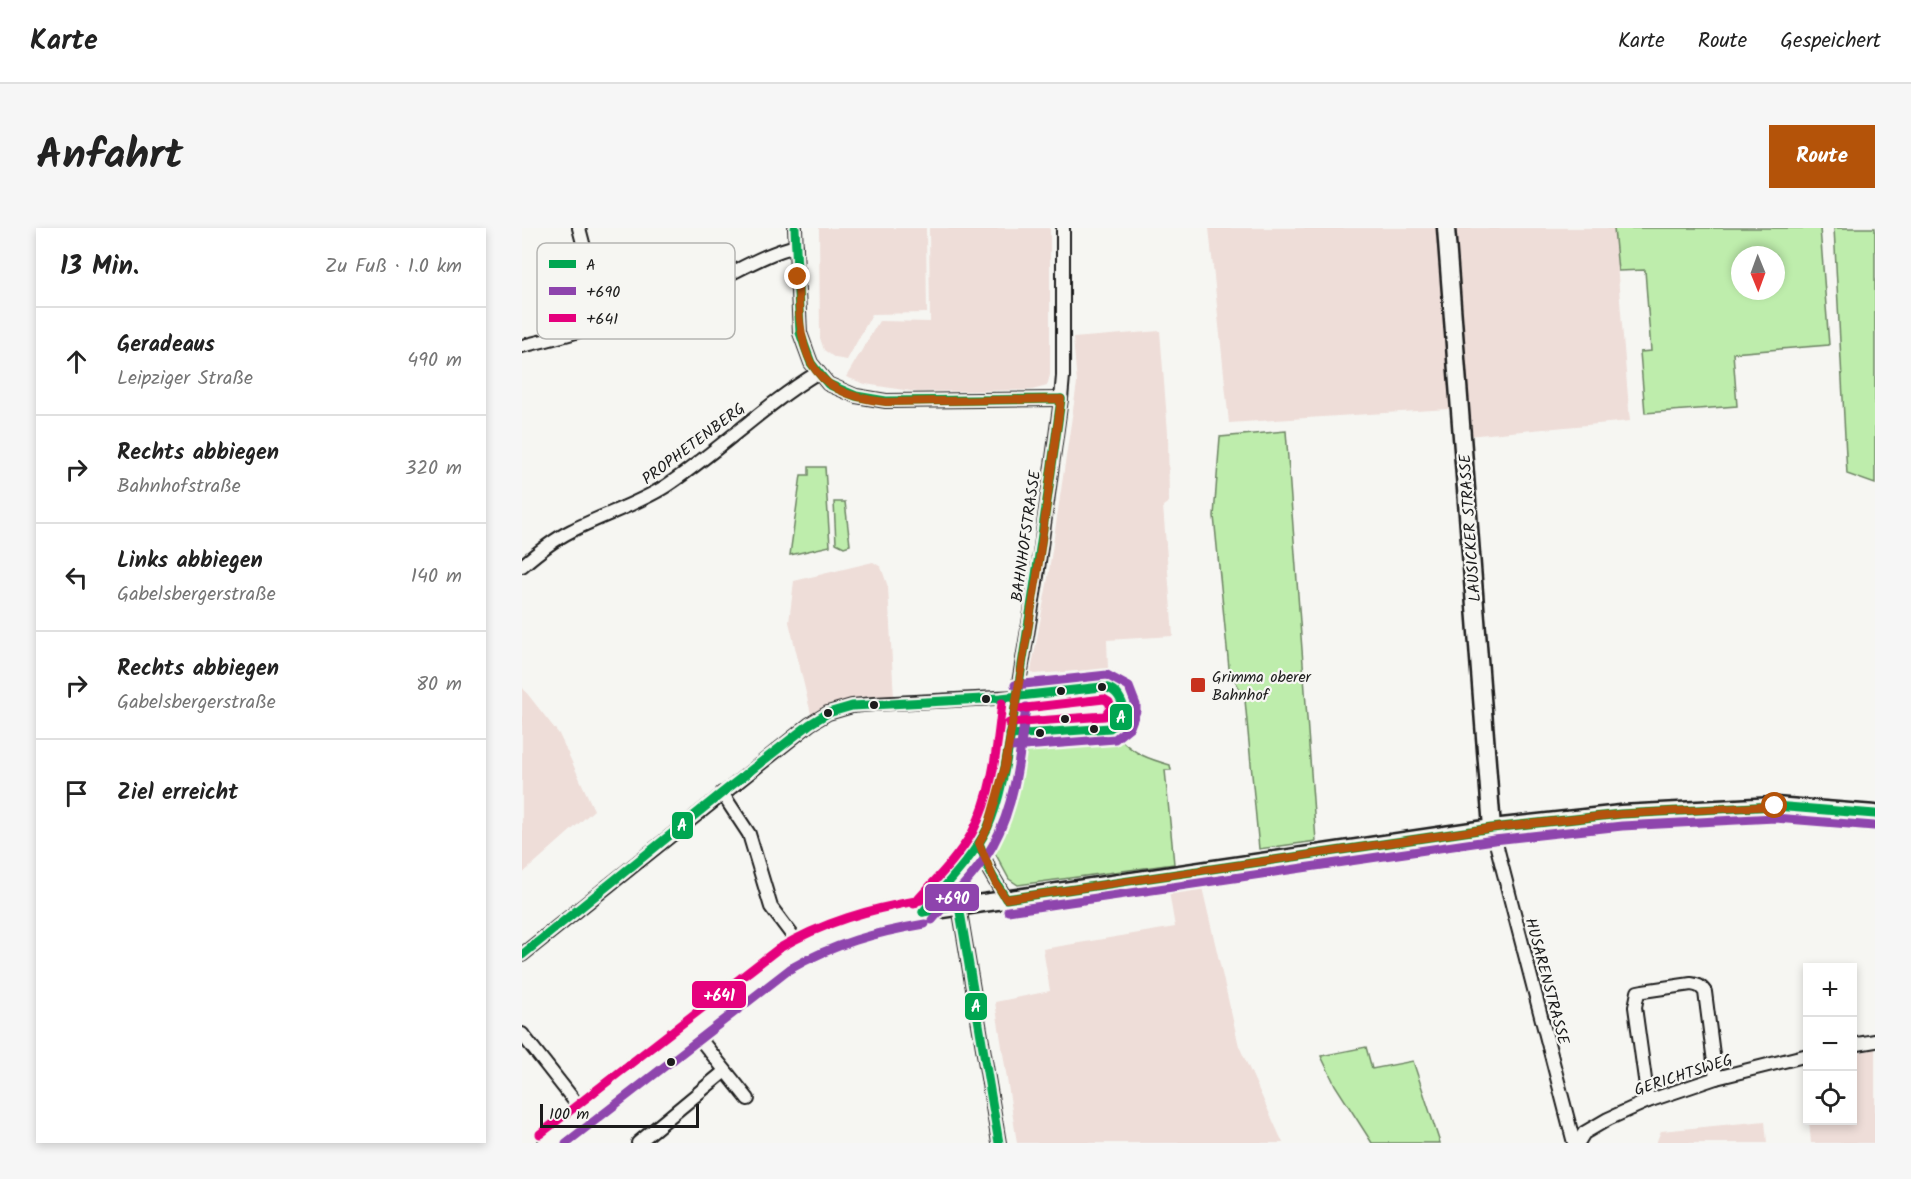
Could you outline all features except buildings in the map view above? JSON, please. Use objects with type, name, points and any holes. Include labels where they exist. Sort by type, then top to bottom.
[{"type":"main road","name":"LAUSICKER STRASSE","points":[[1446,228],[1492,828]]},
{"type":"main road","points":[[547,1143],[765,972],[801,947],[850,928],[888,917],[1492,828],[1621,814],[1775,806],[1875,814]]},
{"type":"street","points":[[579,228],[583,243]]},
{"type":"street","points":[[795,228],[800,333],[805,351],[817,373],[828,384],[869,400],[909,402],[1061,399]]},
{"type":"street","name":"BAHNHOFSTRASSE","points":[[923,912],[979,843],[988,827],[1005,766],[1037,576],[1061,399],[1063,228]]},
{"type":"street","points":[[735,271],[780,250],[796,246]]},
{"type":"street","points":[[522,346],[547,339]]},
{"type":"street","name":"PROPHETENBERG","points":[[522,566],[542,549],[571,531],[644,500],[667,485],[794,387],[817,373]]},
{"type":"street","points":[[522,955],[722,793],[810,724],[828,713],[852,706],[874,704],[1016,697]]},
{"type":"street","points":[[722,793],[749,834],[771,907],[801,947]]},
{"type":"street","name":"HUSARENSTRASSE","points":[[1492,828],[1576,1143]]},
{"type":"street","points":[[979,843],[995,882],[1006,899]]},
{"type":"street","points":[[959,906],[999,1143]]},
{"type":"street","points":[[1648,1101],[1635,1007],[1638,992],[1691,984],[1702,988],[1705,992],[1716,1078]]},
{"type":"street","points":[[692,1029],[748,1099]]},
{"type":"street","points":[[522,1034],[584,1113]]},
{"type":"street","points":[[1857,1044],[1875,1041]]},
{"type":"street","name":"GERICHTSWEG","points":[[1576,1143],[1584,1132],[1648,1101],[1716,1078],[1803,1056]]},
{"type":"street","points":[[638,1143],[725,1071]]},
{"type":"shaded area","points":[[819,228],[926,228],[927,313],[872,314],[847,360],[835,358],[824,350],[820,338]]},
{"type":"shaded area","points":[[929,228],[1050,228],[1050,375],[1047,386],[1032,390],[917,392],[865,384],[846,377],[879,321],[930,322]]},
{"type":"shaded area","points":[[1209,228],[1614,228],[1630,421],[1467,436],[1464,408],[1229,423]]},
{"type":"shaded area","points":[[1160,331],[1168,433],[1169,502],[1163,506],[1173,636],[1107,640],[1108,669],[1033,674],[1031,671],[1047,584],[1077,383],[1073,338]]},
{"type":"shaded area","points":[[873,562],[881,567],[888,587],[894,699],[812,718],[789,622],[794,581]]},
{"type":"shaded area","points":[[522,687],[559,734],[594,810],[522,874]]},
{"type":"shaded area","points":[[1201,883],[1239,1046],[1283,1143],[1017,1143],[995,1002],[1050,991],[1043,949],[1175,927],[1168,886]]},
{"type":"shaded area","points":[[1875,1049],[1875,1143],[1811,1143],[1809,1125],[1857,1125],[1857,1053]]},
{"type":"shaded area","points":[[1765,1121],[1767,1143],[1656,1143],[1661,1131]]},
{"type":"green space","points":[[1614,228],[1820,228],[1829,345],[1733,353],[1737,406],[1645,413],[1640,352],[1651,351],[1645,270],[1618,271]]},
{"type":"green space","points":[[1834,228],[1875,228],[1875,484],[1847,474]]},
{"type":"green space","points":[[1286,431],[1316,841],[1259,849],[1245,700],[1229,668],[1214,516],[1220,437]]},
{"type":"green space","points":[[809,467],[825,467],[830,546],[790,555],[801,475],[809,475]]},
{"type":"green space","points":[[834,502],[845,502],[850,545],[844,547],[836,543]]},
{"type":"green space","points":[[1094,737],[1119,738],[1142,755],[1170,765],[1171,770],[1165,770],[1174,864],[1018,885],[1009,879],[993,849],[993,833],[1016,783],[1026,742]]},
{"type":"green space","points":[[1366,1047],[1372,1069],[1413,1061],[1440,1143],[1372,1143],[1335,1085],[1321,1056]]},
{"type":"transit line","name":"A","points":[[795,228],[800,333],[811,363],[828,384],[856,396],[886,401],[1061,399]]},
{"type":"transit line","name":"A","points":[[923,912],[974,851],[987,829],[998,799],[1023,659],[1061,399]]},
{"type":"transit line","name":"+690","points":[[1011,747],[1115,739],[1130,727],[1136,711],[1129,687],[1107,675],[1015,685]]},
{"type":"transit line","name":"A","points":[[522,955],[722,793],[810,724],[828,713],[852,706],[1001,698],[1102,687],[1116,693],[1124,708],[1120,720],[1110,728],[1010,735]]},
{"type":"transit line","name":"+641","points":[[1009,723],[1105,716],[1111,708],[1109,702],[1104,699],[1017,709]]},
{"type":"transit line","name":"+641","points":[[914,904],[959,852],[979,818],[993,770],[1002,703]]},
{"type":"transit line","name":"+690","points":[[932,920],[980,865],[1001,829],[1016,778],[1026,707]]},
{"type":"transit line","name":"A","points":[[979,843],[989,870],[1006,899],[1492,828],[1621,814],[1775,806],[1875,814]]},
{"type":"transit line","name":"+690","points":[[1008,911],[1494,840],[1622,826],[1775,818],[1874,826]]},
{"type":"transit line","name":"+641","points":[[540,1134],[778,949],[812,931],[847,918],[921,900]]},
{"type":"transit line","name":"A","points":[[923,912],[959,906],[999,1143]]},
{"type":"transit line","name":"+690","points":[[566,1143],[790,969],[806,960],[856,940],[925,924]]},
{"type":"place","name":"Grimma oberer Bahnhof","points":[[1198,685]]},
{"type":"route","points":[[798,277],[800,333],[805,351],[817,373],[828,384],[856,396],[886,402],[1061,399],[1037,576],[1005,766],[988,827],[979,843],[989,870],[1006,899],[1492,828],[1621,814],[1775,806]]}]
